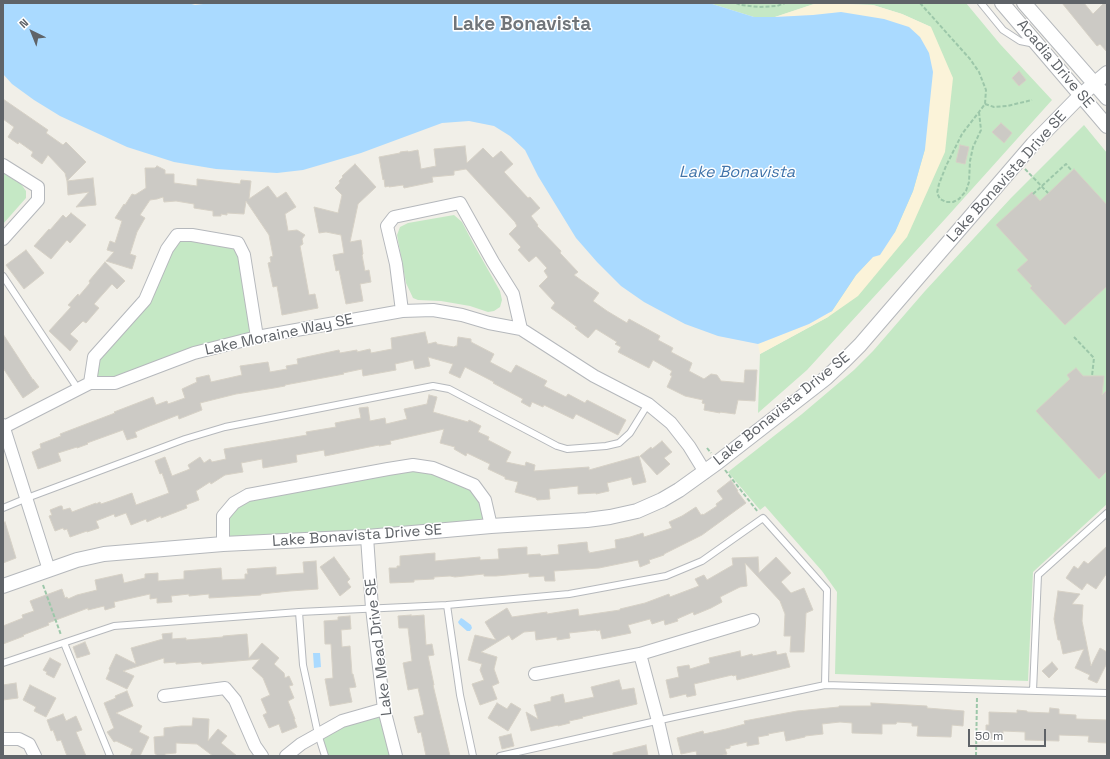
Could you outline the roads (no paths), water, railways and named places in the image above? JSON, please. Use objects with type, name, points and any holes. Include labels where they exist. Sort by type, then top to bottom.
[{"type":"street","name":"Acadia Drive SE","points":[[1002,3],[1107,126]]},
{"type":"street","name":"Acadia Drive SE","points":[[1024,3],[1107,98]]},
{"type":"street","name":"Lake Bonavista Drive SE","points":[[3,586],[77,560],[104,554],[224,544],[367,537],[491,526],[587,520],[637,511],[662,500],[679,490],[718,462],[826,378],[849,356],[1018,161],[1081,95],[1107,72]]},
{"type":"street","points":[[3,165],[38,187],[38,200],[3,239]]},
{"type":"street","points":[[402,311],[396,264],[387,226],[394,217],[460,203],[513,294],[521,329]]},
{"type":"street","points":[[90,383],[94,357],[145,300],[167,249],[177,235],[192,235],[238,243],[244,255],[257,337]]},
{"type":"street","name":"Lake Moraine Way SE","points":[[4,426],[90,383],[115,383],[194,353],[257,337],[402,311],[433,310],[521,329],[594,376],[648,404],[671,423],[689,446],[705,472]]},
{"type":"street","points":[[4,426],[27,498],[44,572]]},
{"type":"street","points":[[224,544],[223,516],[234,503],[248,495],[412,465],[433,468],[474,485],[485,500],[491,526]]},
{"type":"street","name":"Lake Mead Drive SE","points":[[367,537],[372,608],[384,709],[396,756]]},
{"type":"street","points":[[535,674],[640,654],[753,620]]},
{"type":"street","points":[[640,654],[666,756]]},
{"type":"street","points":[[164,696],[225,688],[235,700],[255,746],[262,756]]},
{"type":"street","points":[[286,756],[301,744],[342,721],[384,709]]},
{"type":"street","points":[[3,739],[19,739],[29,744],[35,756]]},
{"type":"lane","points":[[981,3],[1003,30],[1020,41],[1038,44]]},
{"type":"lane","points":[[3,276],[78,389]]},
{"type":"lane","points":[[3,508],[185,439],[225,427],[433,386],[449,389],[557,446],[566,449],[606,446],[619,443],[630,433],[648,404]]},
{"type":"lane","points":[[1033,691],[1038,575],[1107,512]]},
{"type":"lane","points":[[3,663],[114,626],[299,612],[446,605],[569,594],[666,576],[702,561],[763,518],[827,590],[825,685]]},
{"type":"lane","points":[[446,605],[460,695],[472,756]]},
{"type":"lane","points":[[299,612],[303,665],[318,734],[325,756]]},
{"type":"lane","points":[[64,643],[110,756]]},
{"type":"lane","points":[[500,756],[825,685],[1107,693]]},
{"type":"water","name":"Lake Bonavista","points":[[3,3],[188,3],[195,5],[211,3],[709,3],[754,17],[813,15],[841,12],[884,19],[909,27],[920,37],[929,53],[933,72],[925,149],[913,191],[895,232],[880,255],[873,257],[856,275],[832,311],[809,324],[758,344],[718,336],[685,324],[644,302],[621,286],[576,238],[538,176],[525,150],[510,136],[494,126],[469,121],[442,123],[361,153],[303,170],[277,173],[216,169],[174,162],[127,147],[60,116],[12,84],[3,74]]},
{"type":"water","points":[[461,618],[471,625],[472,628],[470,631],[467,631],[459,624],[458,622]]},
{"type":"water","points":[[313,653],[320,653],[321,667],[314,668]]},
{"type":"district","name":"Lake Bonavista","points":[[522,25]]}]
